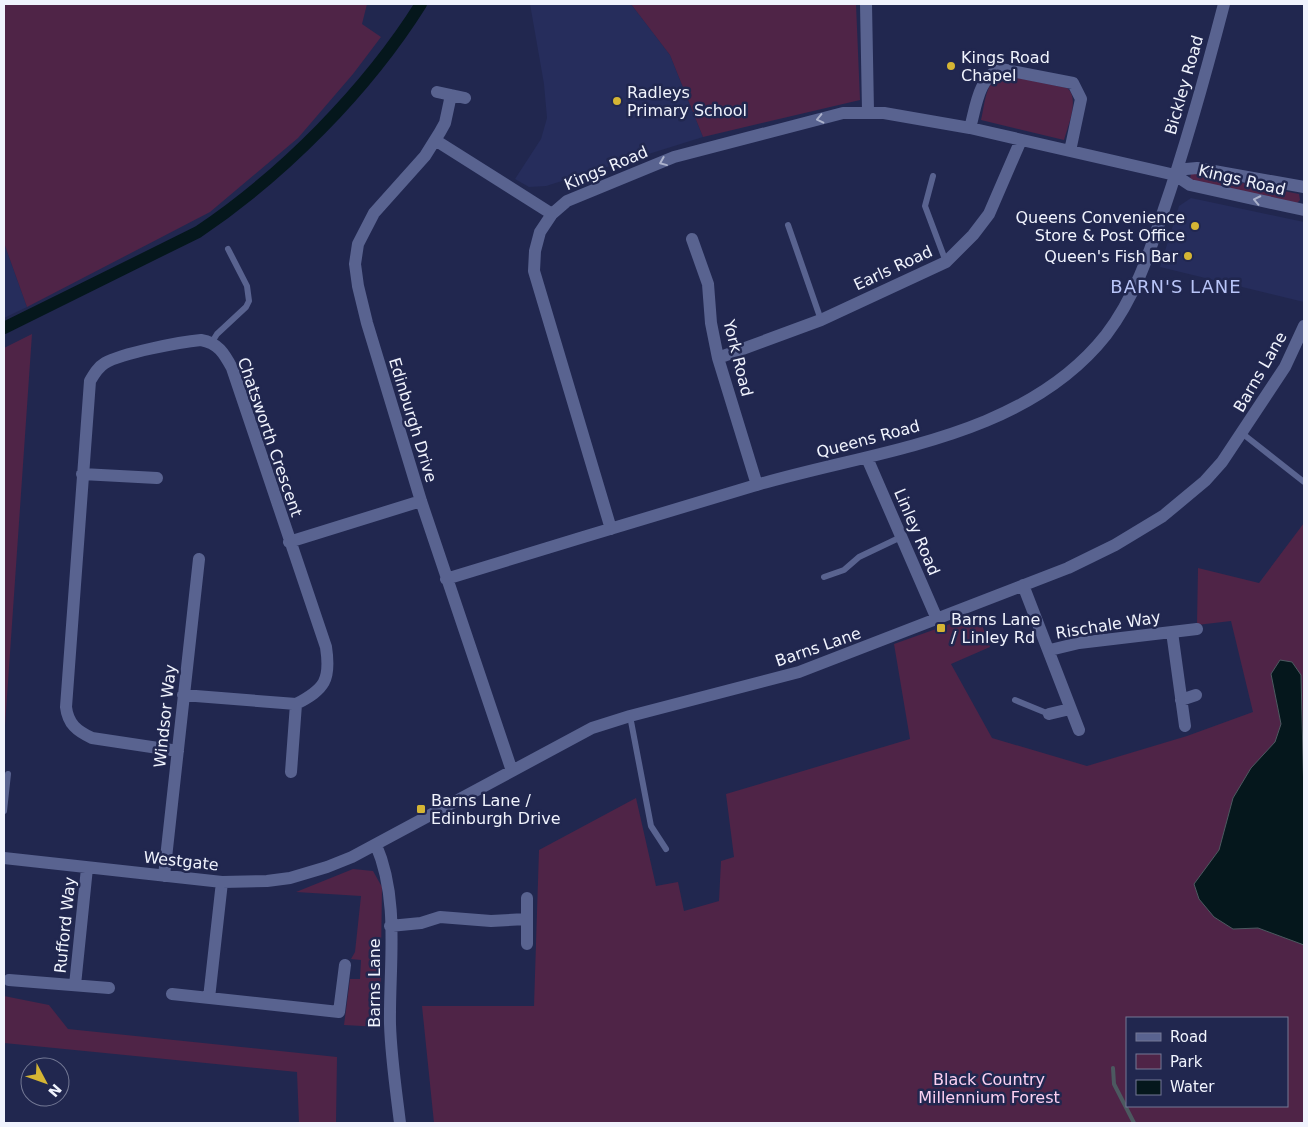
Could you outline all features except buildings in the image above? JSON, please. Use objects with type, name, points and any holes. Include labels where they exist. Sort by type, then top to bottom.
[{"type":"street","points":[[866,4],[868,111]]},
{"type":"street","name":"Bickley Road","points":[[1175,175],[1224,4]]},
{"type":"street","points":[[970,128],[983,83],[995,71],[1001,69],[1073,83],[1077,87],[1081,99],[1070,151]]},
{"type":"street","points":[[437,92],[465,98]]},
{"type":"street","name":"Edinburgh Drive","points":[[451,95],[445,123],[425,156],[374,213],[358,244],[355,264],[367,323],[421,501],[512,771]]},
{"type":"street","name":"Kings Road","points":[[612,529],[534,271],[535,250],[540,232],[552,214],[567,201],[674,157],[836,115],[868,111],[970,128],[1175,175],[1190,186],[1304,210]]},
{"type":"street","points":[[435,140],[552,214]]},
{"type":"street","name":"Earls Road","points":[[718,358],[821,320],[946,262],[974,235],[989,214],[1021,140]]},
{"type":"street","name":"Kings Road","points":[[1175,175],[1186,169],[1197,168],[1304,187]]},
{"type":"street","name":"Queens Road","points":[[446,579],[757,485],[867,458],[949,434],[1003,415],[1037,397],[1074,368],[1105,336],[1126,306],[1141,276],[1175,175]]},
{"type":"street","name":"York Road","points":[[692,239],[708,284],[711,323],[718,358],[757,485]]},
{"type":"street","name":"Barns Lane","points":[[352,857],[592,728],[630,716],[799,672],[1091,557],[1163,516],[1204,481],[1243,434],[1285,367],[1304,326]]},
{"type":"street","points":[[178,751],[92,738],[77,730],[67,716],[66,707],[82,474],[90,380],[96,371],[105,363],[118,358],[191,341],[212,342]]},
{"type":"street","name":"Chatsworth Crescent","points":[[212,342],[224,353],[232,368],[289,542],[326,647],[329,667],[323,685],[312,695],[296,704]]},
{"type":"street","name":"Linley Road","points":[[867,458],[937,619]]},
{"type":"street","points":[[82,474],[157,478]]},
{"type":"street","points":[[289,542],[421,501]]},
{"type":"street","name":"Windsor Way","points":[[164,876],[199,559]]},
{"type":"street","name":"Rischale Way","points":[[1023,585],[1050,650],[1079,730]]},
{"type":"street","name":"Rischale Way","points":[[1050,650],[1079,643],[1197,629]]},
{"type":"street","name":"Rischale Way","points":[[1172,632],[1185,726]]},
{"type":"street","points":[[183,695],[296,704],[292,773]]},
{"type":"street","points":[[1181,700],[1196,695]]},
{"type":"street","points":[[1049,714],[1070,709]]},
{"type":"street","name":"Barns Lane","points":[[376,845],[383,862],[387,880],[390,926],[390,1026],[400,1123]]},
{"type":"street","name":"Westgate","points":[[4,858],[222,882],[267,881],[290,878],[352,857]]},
{"type":"street","name":"Rufford Way","points":[[75,985],[87,868]]},
{"type":"street","points":[[209,998],[222,882]]},
{"type":"street","points":[[527,898],[527,944]]},
{"type":"street","points":[[390,926],[421,924],[440,917],[491,921],[526,919]]},
{"type":"street","points":[[172,994],[339,1012],[346,965]]},
{"type":"street","name":"Rufford Way","points":[[9,980],[109,988]]},
{"type":"lane","points":[[933,176],[925,206],[946,262]]},
{"type":"lane","points":[[788,224],[821,320]]},
{"type":"lane","points":[[212,342],[216,334],[246,307],[249,301],[247,286],[228,249]]},
{"type":"lane","name":"Barns Lane","points":[[1243,434],[1304,482]]},
{"type":"lane","points":[[824,576],[844,570],[859,557],[901,537]]},
{"type":"lane","points":[[1015,700],[1049,714]]},
{"type":"lane","points":[[630,716],[651,826],[666,850]]},
{"type":"lane","points":[[4,811],[8,774]]},
{"type":"shaded area","name":"Radleys Primary School","points":[[530,4],[631,4],[670,55],[703,137],[546,186],[529,187],[515,179],[541,139],[547,118],[544,84]]},
{"type":"shaded area","points":[[1191,198],[1304,222],[1304,302],[1160,267],[1179,206]]},
{"type":"shaded area","points":[[4,243],[27,307],[4,318]]},
{"type":"green space","points":[[4,4],[367,4],[362,24],[381,37],[353,74],[298,138],[210,212],[27,307],[4,243]]},
{"type":"green space","points":[[631,4],[856,4],[860,100],[703,137],[670,55]]},
{"type":"green space","points":[[1004,75],[1067,88],[1073,98],[1073,105],[1064,140],[981,120],[989,87],[998,77]]},
{"type":"green space","points":[[1191,173],[1299,194],[1300,200],[1297,203],[1190,180]]},
{"type":"green space","points":[[32,334],[4,740],[4,348]]},
{"type":"green space","name":"Black Country Millennium Forest","points":[[1304,523],[1304,1123],[434,1123],[422,1006],[534,1006],[539,850],[636,798],[656,886],[678,882],[684,911],[719,901],[721,861],[734,857],[726,794],[910,739],[894,644],[978,614],[990,647],[951,664],[992,738],[1087,766],[1187,736],[1253,712],[1231,621],[1197,625],[1198,568],[1259,583]]},
{"type":"green space","points":[[353,869],[373,871],[382,887],[380,1027],[344,1025],[350,979],[360,979],[361,960],[351,959],[355,952],[361,896],[296,892]]},
{"type":"green space","points":[[4,996],[49,1005],[68,1029],[337,1057],[336,1123],[299,1123],[297,1072],[4,1043]]},
{"type":"water","points":[[1280,660],[1292,662],[1301,675],[1304,798],[1304,945],[1258,928],[1233,929],[1214,917],[1199,899],[1194,884],[1219,850],[1233,798],[1251,768],[1275,742],[1281,724],[1271,674]]},
{"type":"waterway","points":[[4,328],[198,232],[230,209],[292,157],[349,99],[375,68],[421,4]]},
{"type":"waterway","points":[[1113,1068],[1114,1084],[1134,1123]]},
{"type":"place","name":"Kings Road Chapel","points":[[951,66]]},
{"type":"place","name":"Radleys Primary School","points":[[617,101]]},
{"type":"place","name":"Queens Convenience Store & Post Office","points":[[1195,226]]},
{"type":"place","name":"Queen's Fish Bar","points":[[1188,256]]},
{"type":"place","name":"Barns Lane / Linley Rd","points":[[941,628]]},
{"type":"place","name":"Barns Lane / Edinburgh Drive","points":[[421,809]]},
{"type":"district","name":"BARN'S LANE","points":[[1176,286]]}]
